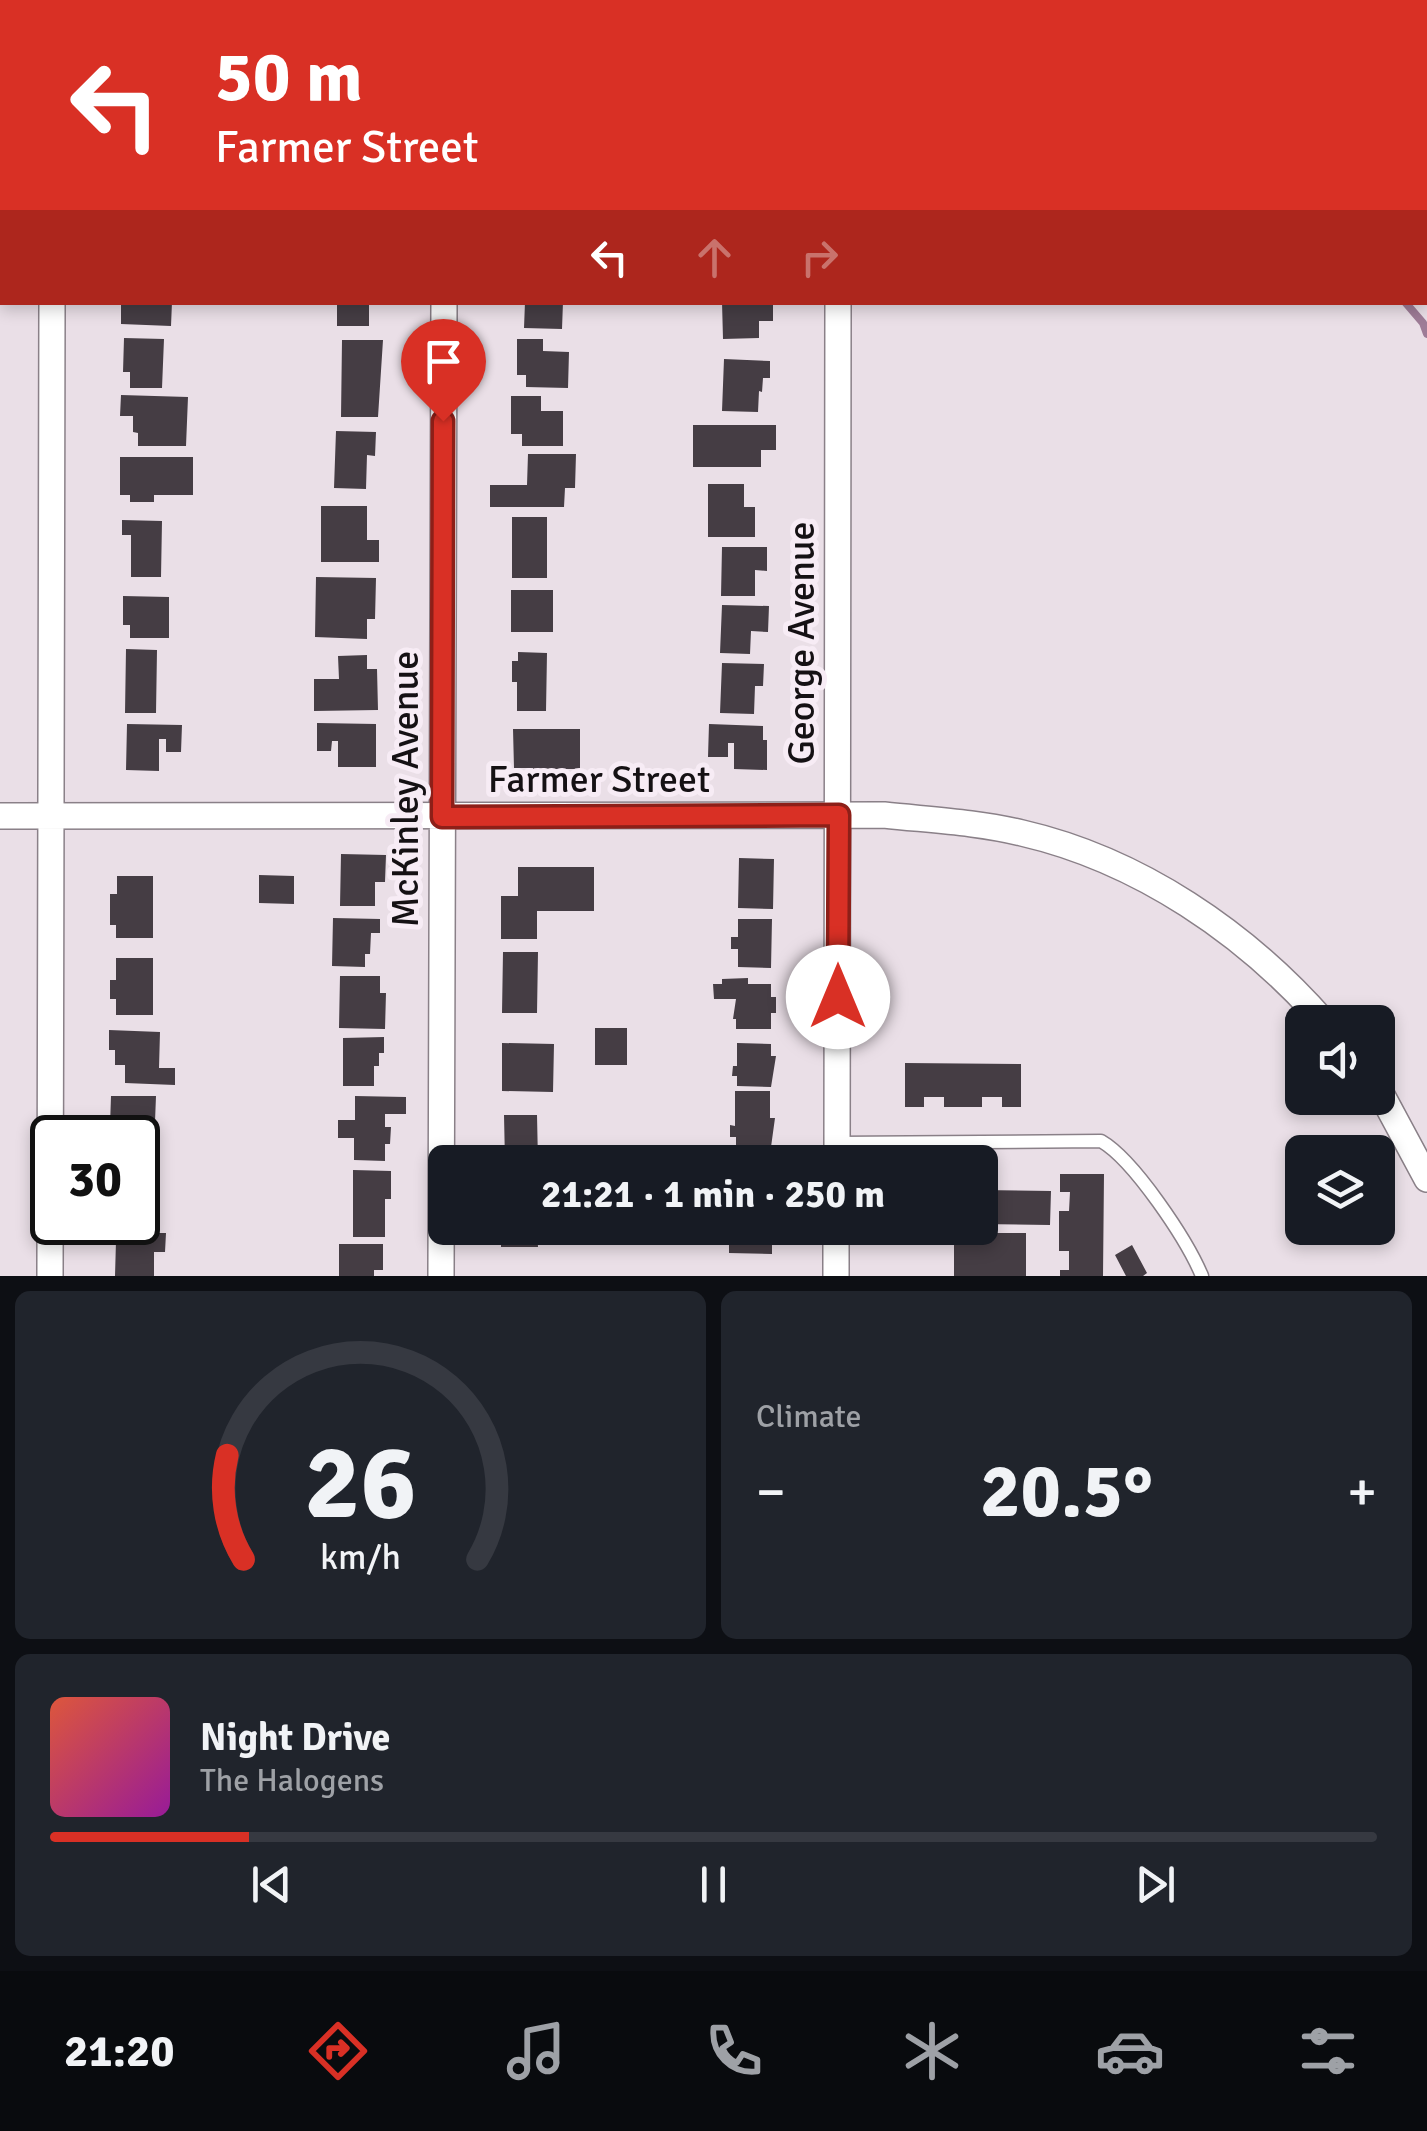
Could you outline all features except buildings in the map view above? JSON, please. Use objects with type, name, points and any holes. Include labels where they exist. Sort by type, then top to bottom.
[{"type":"street","points":[[50,1276],[52,305]]},
{"type":"street","name":"McKinley Avenue","points":[[442,1276],[444,305]]},
{"type":"street","name":"George Avenue","points":[[837,1145],[838,305]]},
{"type":"street","name":"Farmer Street","points":[[0,816],[884,815],[997,828],[1056,842],[1153,885],[1218,924],[1262,958],[1308,1005]]},
{"type":"street","points":[[1393,1115],[1427,1179]]},
{"type":"street","points":[[836,1245],[836,1276]]},
{"type":"lane","points":[[998,1145],[1101,1141],[1114,1149],[1164,1212],[1202,1276]]},
{"type":"waterway","points":[[1408,305],[1427,334]]},
{"type":"route","points":[[443,421],[442,817],[839,815],[838,997]]}]
